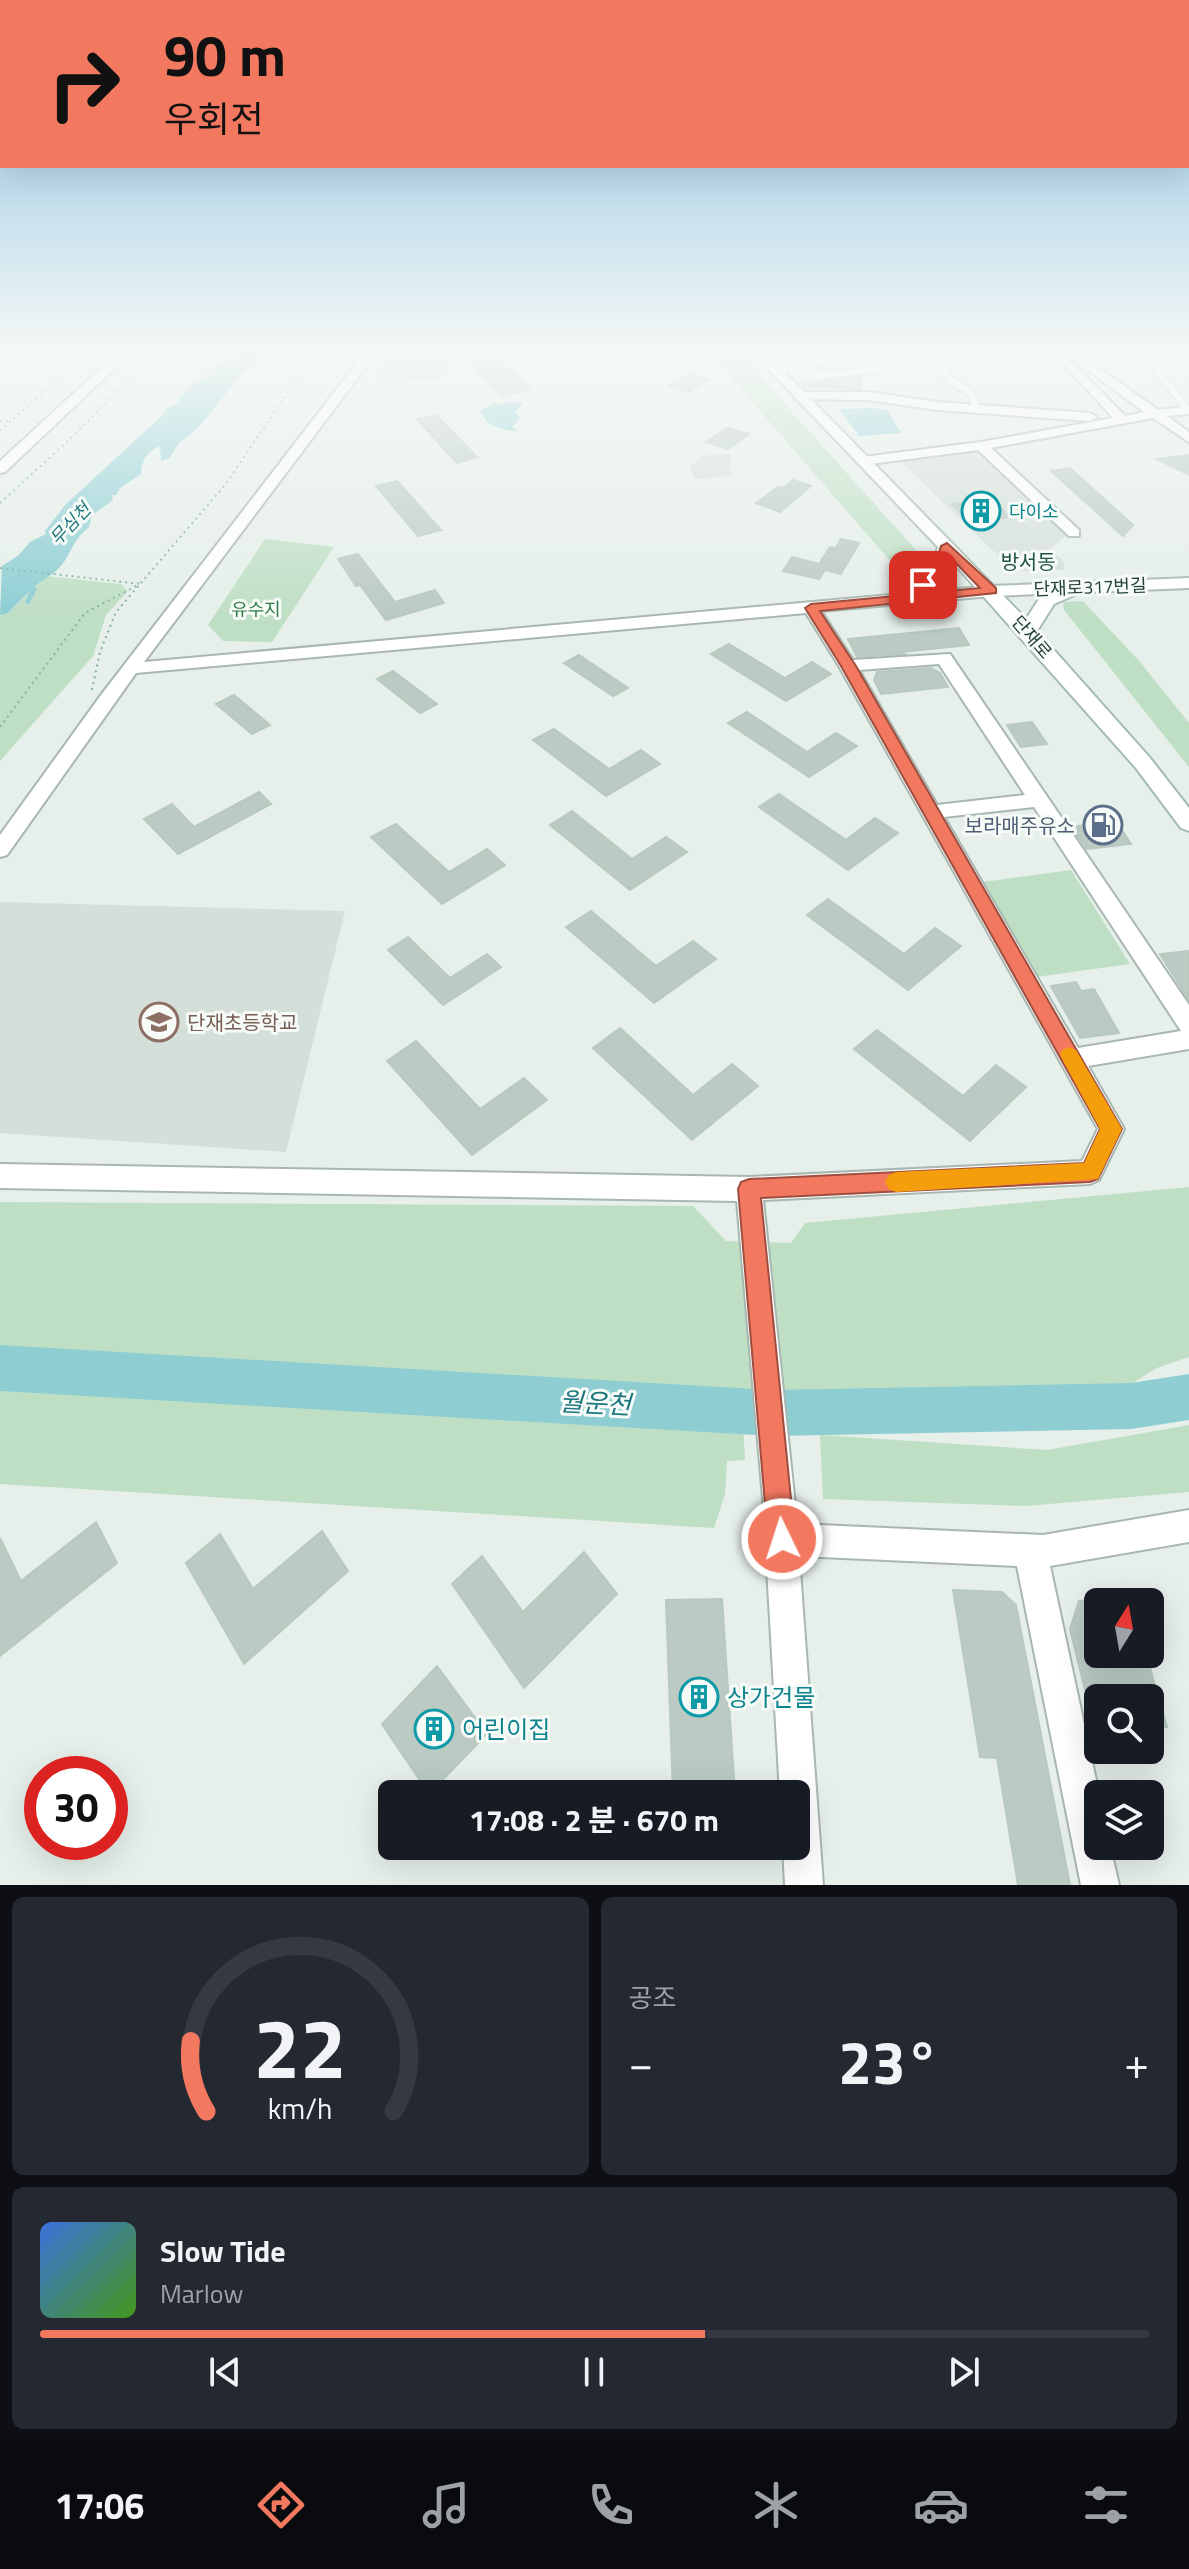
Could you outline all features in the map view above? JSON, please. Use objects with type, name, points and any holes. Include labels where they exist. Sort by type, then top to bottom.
[{"type":"street","points":[[0,469],[32,439]]},
{"type":"street","points":[[0,850],[107,699],[305,439]]},
{"type":"street","name":"단재로","points":[[842,439],[991,591],[1143,763],[1189,823]]},
{"type":"street","points":[[863,461],[1019,439]]},
{"type":"street","points":[[981,446],[1074,533]]},
{"type":"street","points":[[901,599],[938,577],[947,546]]},
{"type":"street","name":"단재로317번길","points":[[131,668],[991,591],[1189,583]]},
{"type":"street","points":[[1027,632],[1047,600],[1078,587]]},
{"type":"street","points":[[0,1176],[749,1189],[1090,1172],[1111,1129],[848,666],[811,608]]},
{"type":"street","points":[[848,666],[944,658],[1189,1024]]},
{"type":"street","points":[[932,812],[1039,800]]},
{"type":"street","points":[[1071,1059],[1189,1039]]},
{"type":"street","points":[[749,1189],[779,1498],[804,1885]]},
{"type":"street","points":[[782,1539],[1043,1551],[1189,1526]]},
{"type":"street","points":[[1030,1550],[1100,1885]]},
{"type":"path","points":[[0,503],[70,439]]},
{"type":"path","points":[[107,699],[92,690],[100,652],[116,612],[225,485],[256,439]]},
{"type":"path","points":[[0,568],[141,584]]},
{"type":"path","points":[[0,727],[85,613],[141,584]]},
{"type":"shaded area","name":"다이소","points":[[970,449],[982,452],[1068,535],[1048,550],[1063,560],[1065,570],[1023,571],[1005,562],[902,463],[906,458]]},
{"type":"shaded area","points":[[729,453],[732,464],[728,469],[732,476],[695,479],[689,467],[702,456]]},
{"type":"shaded area","name":"단재초등학교","points":[[0,902],[345,911],[286,1152],[0,1133]]},
{"type":"green space","points":[[784,439],[816,439],[925,560],[905,578]]},
{"type":"green space","name":"유수지","points":[[265,539],[334,547],[272,642],[223,641],[208,625]]},
{"type":"green space","points":[[46,576],[121,584],[128,591],[106,615],[93,656],[0,761],[0,615],[8,613],[30,592],[28,603],[33,598],[32,589]]},
{"type":"green space","points":[[1083,601],[1140,662],[1189,723],[1189,767],[1064,610],[1063,602]]},
{"type":"green space","points":[[1071,870],[1130,964],[1036,977],[983,882]]},
{"type":"green space","points":[[1189,1187],[1189,1357],[1157,1368],[1128,1386],[1039,1391],[968,1390],[814,1405],[0,1361],[0,1202],[693,1206],[726,1241],[791,1243],[805,1223]]},
{"type":"green space","points":[[0,1377],[314,1400],[743,1423],[745,1460],[727,1461],[725,1494],[714,1528],[0,1484]]},
{"type":"green space","points":[[1189,1425],[1189,1492],[1026,1506],[823,1499],[820,1435],[1047,1450]]},
{"type":"water","name":"무심천","points":[[137,439],[184,439],[170,458],[161,461],[160,446],[149,454],[142,464],[141,474],[120,488],[116,495],[112,495],[113,500],[92,515],[89,527],[78,538],[63,563],[34,587],[37,589],[29,605],[25,602],[29,592],[8,613],[0,615],[2,566],[19,555],[30,542],[46,534],[45,531],[66,504]]},
{"type":"building","points":[[435,439],[459,439],[477,457],[457,463]]},
{"type":"building","points":[[711,439],[742,439],[728,449],[706,442]]},
{"type":"building","points":[[1189,455],[1189,475],[1157,459]]},
{"type":"building","points":[[1070,468],[1133,525],[1123,536],[1051,471]]},
{"type":"building","points":[[793,480],[811,486],[780,512],[756,503],[778,487],[783,488]]},
{"type":"building","points":[[397,481],[441,530],[418,536],[376,486]]},
{"type":"building","name":"다이소","points":[[992,499],[1010,517],[969,522],[952,504]]},
{"type":"building","points":[[841,539],[859,543],[841,574],[825,570],[819,579],[783,571],[792,557],[819,564],[830,547],[836,548]]},
{"type":"building","points":[[358,554],[395,602],[435,590],[444,603],[386,620],[360,585],[356,586],[338,559]]},
{"type":"building","points":[[959,628],[969,645],[901,652],[905,654],[857,657],[848,639]]},
{"type":"building","points":[[729,644],[785,678],[812,662],[831,674],[786,701],[711,654]]},
{"type":"building","points":[[579,655],[628,688],[613,696],[564,663]]},
{"type":"building","points":[[931,668],[940,673],[948,687],[881,694],[874,680],[877,672]]},
{"type":"building","points":[[393,671],[437,704],[420,713],[377,679]]},
{"type":"building","points":[[234,695],[270,725],[252,734],[216,704]]},
{"type":"building","points":[[747,712],[807,752],[836,733],[857,746],[809,777],[728,723]]},
{"type":"building","points":[[1032,722],[1047,744],[1021,747],[1007,725]]},
{"type":"building","points":[[554,729],[609,769],[641,750],[660,764],[606,796],[533,740]]},
{"type":"building","points":[[259,792],[271,804],[178,854],[144,819],[172,804],[194,827]]},
{"type":"building","points":[[779,794],[846,840],[875,818],[898,833],[848,870],[759,807]]},
{"type":"building","points":[[572,811],[632,859],[666,837],[687,852],[630,890],[550,825]]},
{"type":"building","points":[[1116,821],[1131,844],[1087,849],[1071,827]]},
{"type":"building","points":[[396,824],[449,872],[487,849],[505,865],[442,904],[371,837]]},
{"type":"building","points":[[828,899],[904,954],[935,928],[961,946],[908,990],[807,915]]},
{"type":"building","points":[[591,911],[656,966],[693,941],[716,959],[654,1003],[566,927]]},
{"type":"building","points":[[408,937],[450,978],[487,954],[501,967],[443,1005],[388,950]]},
{"type":"building","points":[[1189,951],[1189,1000],[1160,954]]},
{"type":"building","points":[[1076,982],[1081,991],[1094,989],[1119,1033],[1080,1038],[1051,986]]},
{"type":"building","points":[[620,1028],[693,1095],[732,1064],[758,1086],[692,1140],[593,1048]]},
{"type":"building","points":[[877,1030],[963,1096],[996,1065],[1026,1087],[970,1141],[854,1049]]},
{"type":"building","points":[[416,1041],[480,1109],[524,1078],[547,1100],[472,1155],[387,1061]]},
{"type":"building","points":[[96,1522],[117,1563],[0,1656],[0,1538],[21,1581]]},
{"type":"building","points":[[322,1531],[348,1571],[244,1664],[186,1563],[220,1534],[253,1589]]},
{"type":"building","points":[[584,1552],[617,1594],[524,1688],[452,1584],[482,1556],[523,1612]]},
{"type":"building","points":[[953,1590],[1002,1592],[1016,1605],[1070,1885],[1018,1885],[997,1758],[980,1757]]},
{"type":"building","name":"상가건물","points":[[722,1599],[734,1780],[672,1780],[666,1600]]},
{"type":"building","points":[[1079,1601],[1084,1601],[1084,1668],[1150,1668],[1155,1684],[1084,1686],[1070,1629]]},
{"type":"building","name":"어린이집","points":[[437,1666],[487,1734],[443,1780],[420,1780],[382,1724]]},
{"type":"waterway","name":"월운천","points":[[0,1368],[774,1413],[1131,1406],[1189,1397]]},
{"type":"slow traffic","points":[[896,1182],[1090,1172],[1111,1129],[1069,1055]]},
{"type":"place","name":"다이소","points":[[981,511]]},
{"type":"place","name":"보라매주유소","points":[[1103,825]]},
{"type":"place","name":"단재초등학교","points":[[159,1022]]},
{"type":"place","name":"상가건물","points":[[699,1697]]},
{"type":"place","name":"어린이집","points":[[434,1729]]},
{"type":"district","name":"방서동","points":[[1028,561]]},
{"type":"route","points":[[782,1539],[749,1189],[1090,1172],[1111,1129],[848,666],[811,608],[991,591],[947,546],[942,571],[933,581],[923,585]]}]
